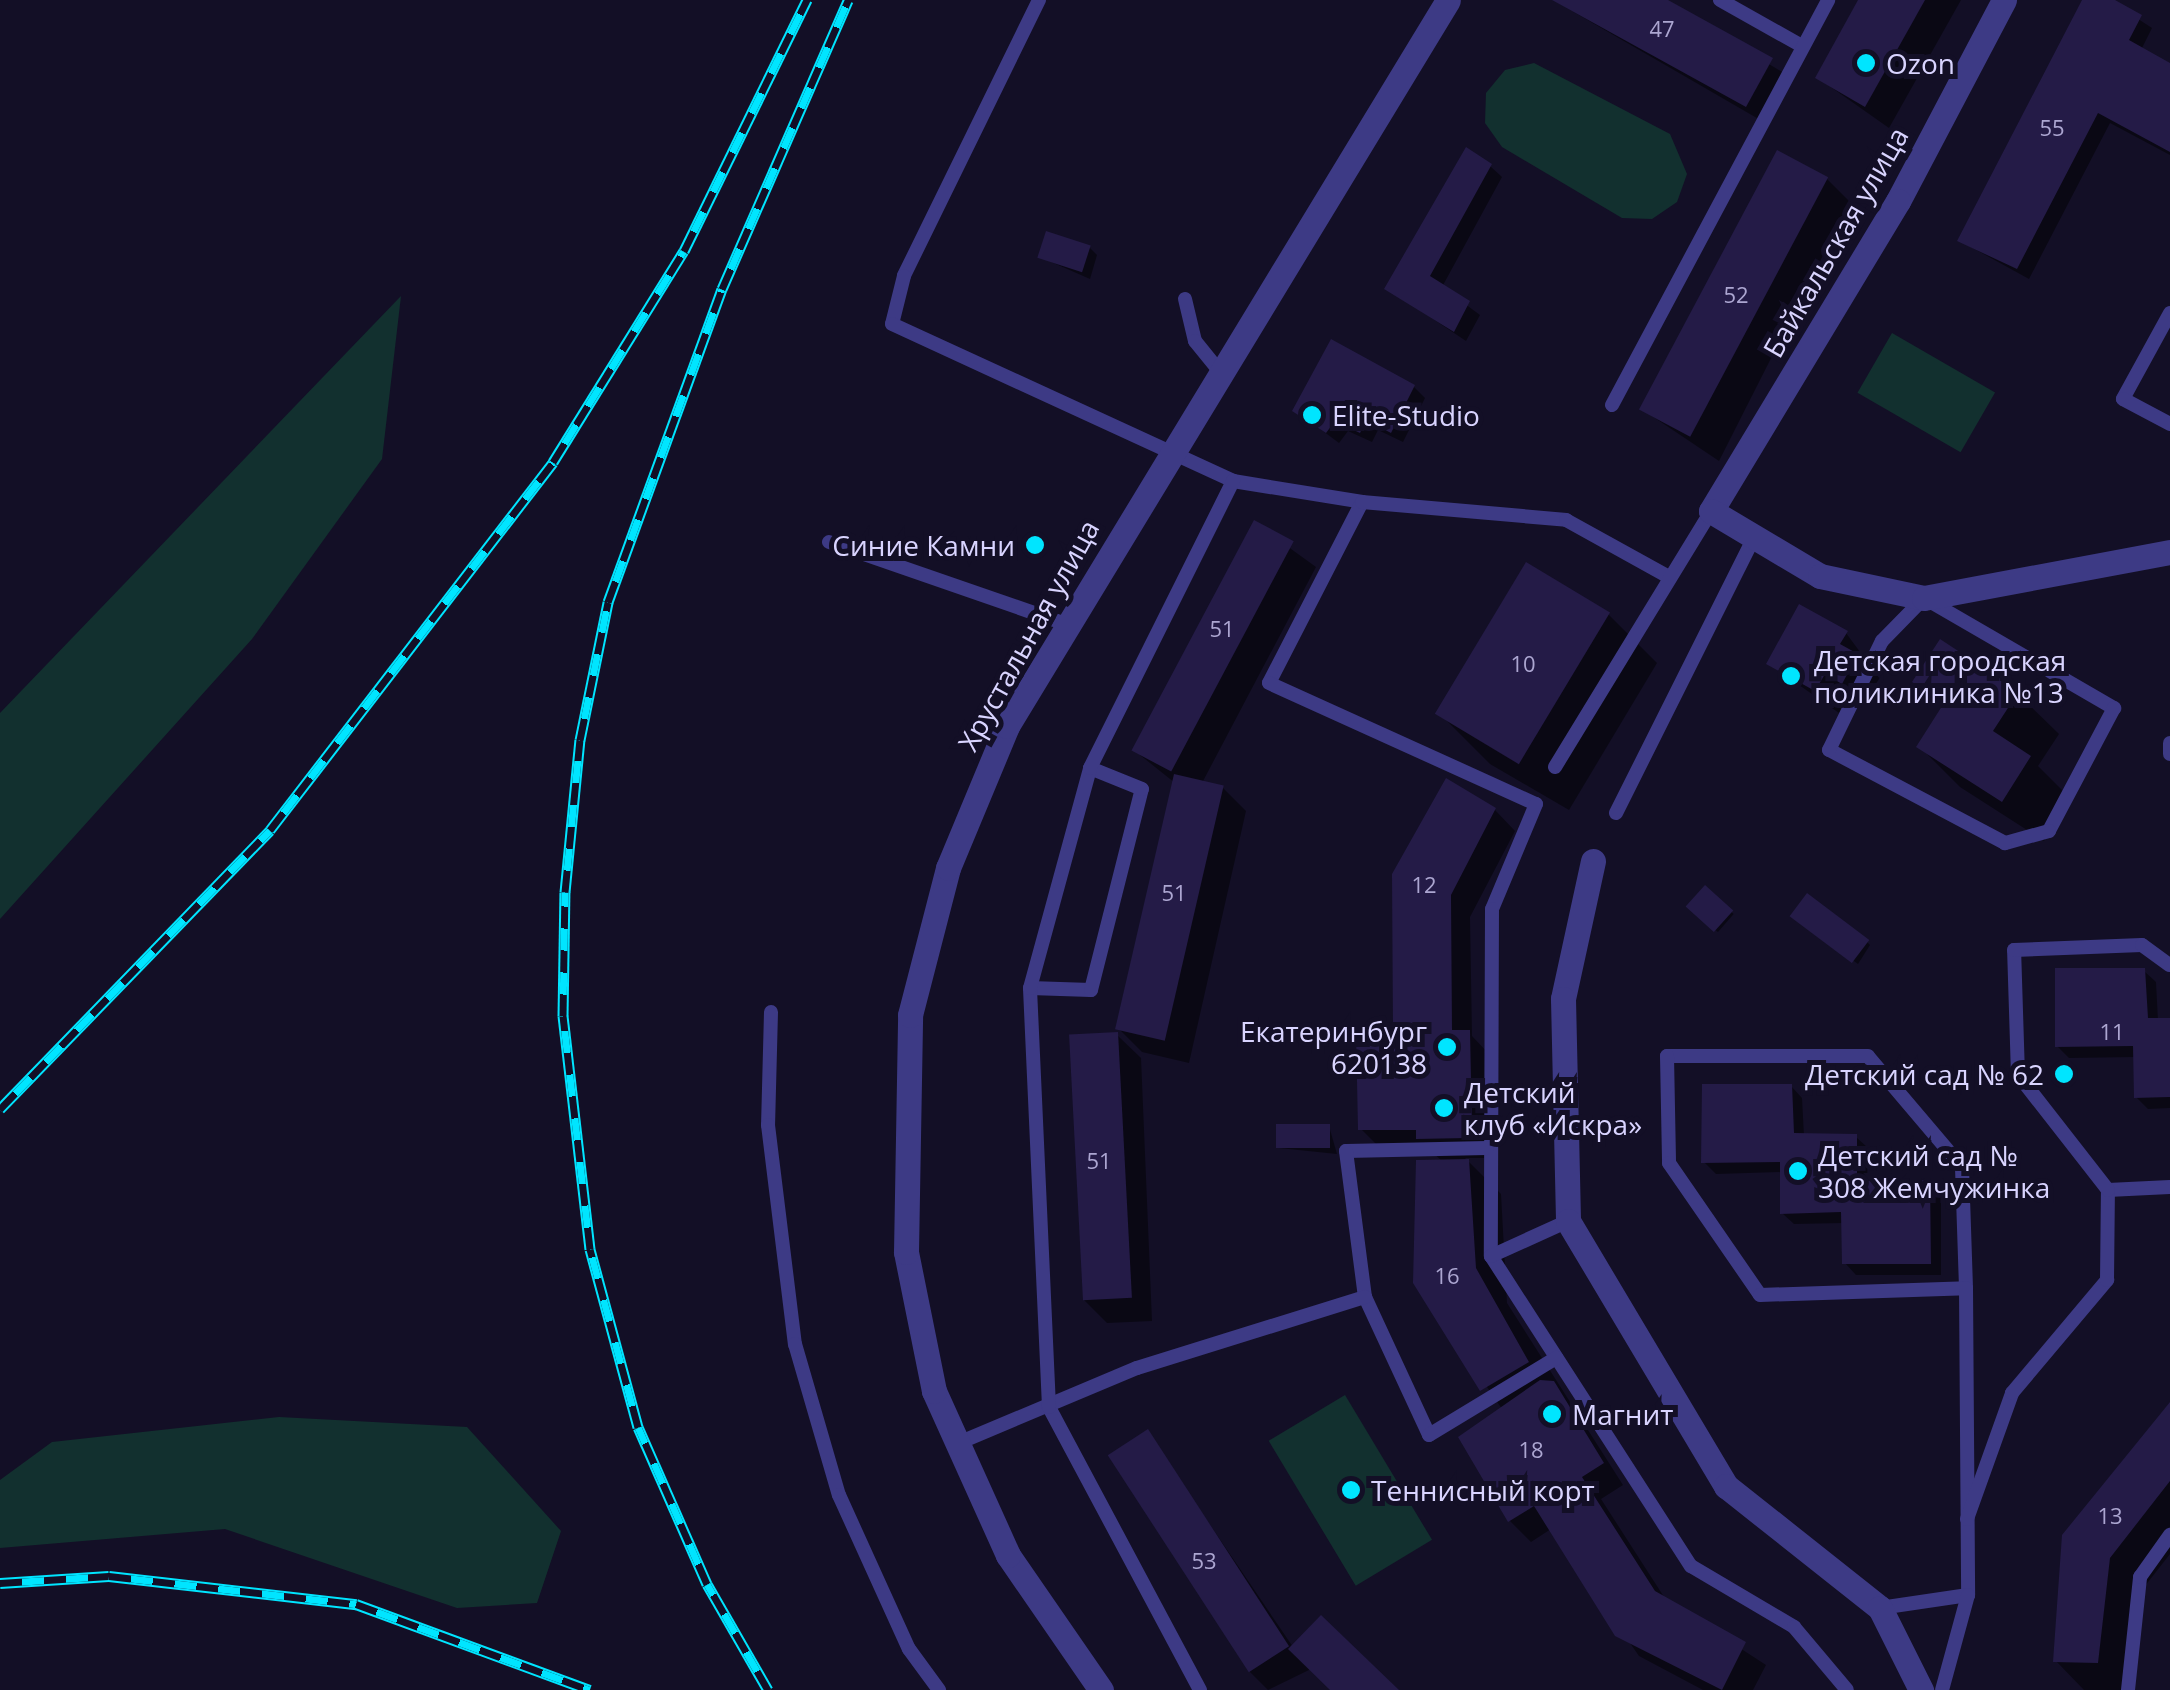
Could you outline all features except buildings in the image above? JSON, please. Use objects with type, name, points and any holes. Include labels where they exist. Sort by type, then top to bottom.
[{"type":"street","name":"Хрустальная улица","points":[[1101,1690],[1008,1555],[956,1445],[919,1335],[906,1252],[910,1015],[976,793],[1062,623],[1168,454],[1216,368],[1347,178],[1448,0]]},
{"type":"street","name":"Байкальская улица","points":[[1711,511],[1898,201],[2004,0]]},
{"type":"street","points":[[1711,511],[1820,576],[1924,598],[2170,552]]},
{"type":"street","points":[[1593,860],[1563,999],[1568,1221],[1726,1486],[1880,1608],[1921,1690]]},
{"type":"lane","points":[[1039,0],[904,276],[892,324],[1168,454],[1233,480],[1362,502],[1566,520],[1669,577]]},
{"type":"lane","points":[[1720,0],[1802,46]]},
{"type":"lane","points":[[1612,405],[1828,0]]},
{"type":"lane","points":[[1185,298],[1194,341],[1216,368]]},
{"type":"lane","points":[[2170,313],[2122,398],[2170,424]]},
{"type":"lane","points":[[1200,1690],[1049,1407],[1030,988],[1090,768],[1233,480]]},
{"type":"lane","points":[[1362,502],[1269,682],[1536,804],[1492,909],[1487,1148],[1491,1256],[1690,1566],[1794,1627],[1848,1690]]},
{"type":"lane","points":[[1555,767],[1711,511]]},
{"type":"lane","points":[[1616,812],[1753,539]]},
{"type":"lane","points":[[829,542],[1062,623]]},
{"type":"lane","points":[[1924,598],[2114,708],[2049,832],[2005,844],[1828,750],[1882,641],[1924,598]]},
{"type":"lane","points":[[2170,743],[2170,754]]},
{"type":"lane","points":[[1030,988],[1091,990],[1142,790],[1090,768]]},
{"type":"lane","points":[[1961,1534],[2012,1393],[2107,1280],[2108,1190],[2018,1075],[2014,950],[2142,945],[2170,965]]},
{"type":"lane","points":[[771,1012],[768,1125],[795,1344],[839,1496],[910,1649],[939,1690]]},
{"type":"lane","points":[[1942,1690],[1968,1595],[1961,1534],[1966,1288],[1962,1167],[1868,1056],[1667,1056],[1669,1163],[1760,1295],[1966,1288]]},
{"type":"lane","points":[[1487,1148],[1346,1152],[1365,1296],[1428,1436],[1556,1358]]},
{"type":"lane","points":[[2108,1190],[2170,1187]]},
{"type":"lane","points":[[1491,1256],[1568,1221]]},
{"type":"lane","points":[[956,1445],[1136,1368],[1365,1296]]},
{"type":"lane","points":[[2128,1690],[2140,1577],[2170,1534]]},
{"type":"lane","points":[[1880,1608],[1968,1595]]},
{"type":"green space","points":[[1534,63],[1670,134],[1687,174],[1677,202],[1652,219],[1622,218],[1502,147],[1485,123],[1486,93],[1505,70]]},
{"type":"green space","points":[[401,296],[382,459],[252,639],[0,919],[0,713]]},
{"type":"green space","points":[[1892,333],[1995,392],[1961,452],[1858,393]]},
{"type":"green space","name":"Теннисный корт","points":[[1345,1395],[1432,1540],[1356,1586],[1269,1441]]},
{"type":"green space","points":[[279,1417],[467,1427],[561,1531],[537,1603],[457,1608],[225,1529],[0,1548],[0,1480],[52,1442]]},
{"type":"railway","points":[[0,1109],[270,830],[553,462],[684,251],[807,0]]},
{"type":"railway","points":[[768,1690],[707,1584],[638,1427],[590,1249],[563,1016],[565,892],[580,740],[608,602],[722,289],[848,0]]},
{"type":"railway","points":[[0,1583],[109,1576],[356,1604],[590,1690]]},
{"type":"place","name":"Ozon","points":[[1866,63]]},
{"type":"place","name":"Elite-Studio","points":[[1312,415]]},
{"type":"place","name":"Синие Камни","points":[[1035,545]]},
{"type":"place","name":"Детская городская поликлиника №13","points":[[1791,676]]},
{"type":"place","name":"Екатеринбург 620138","points":[[1447,1047]]},
{"type":"place","name":"Детский сад № 62","points":[[2064,1074]]},
{"type":"place","name":"Детский клуб «Искра»","points":[[1444,1108]]},
{"type":"place","name":"Детский сад № 308 Жемчужинка","points":[[1798,1171]]},
{"type":"place","name":"Магнит","points":[[1552,1414]]},
{"type":"place","name":"Теннисный корт","points":[[1351,1490]]}]
